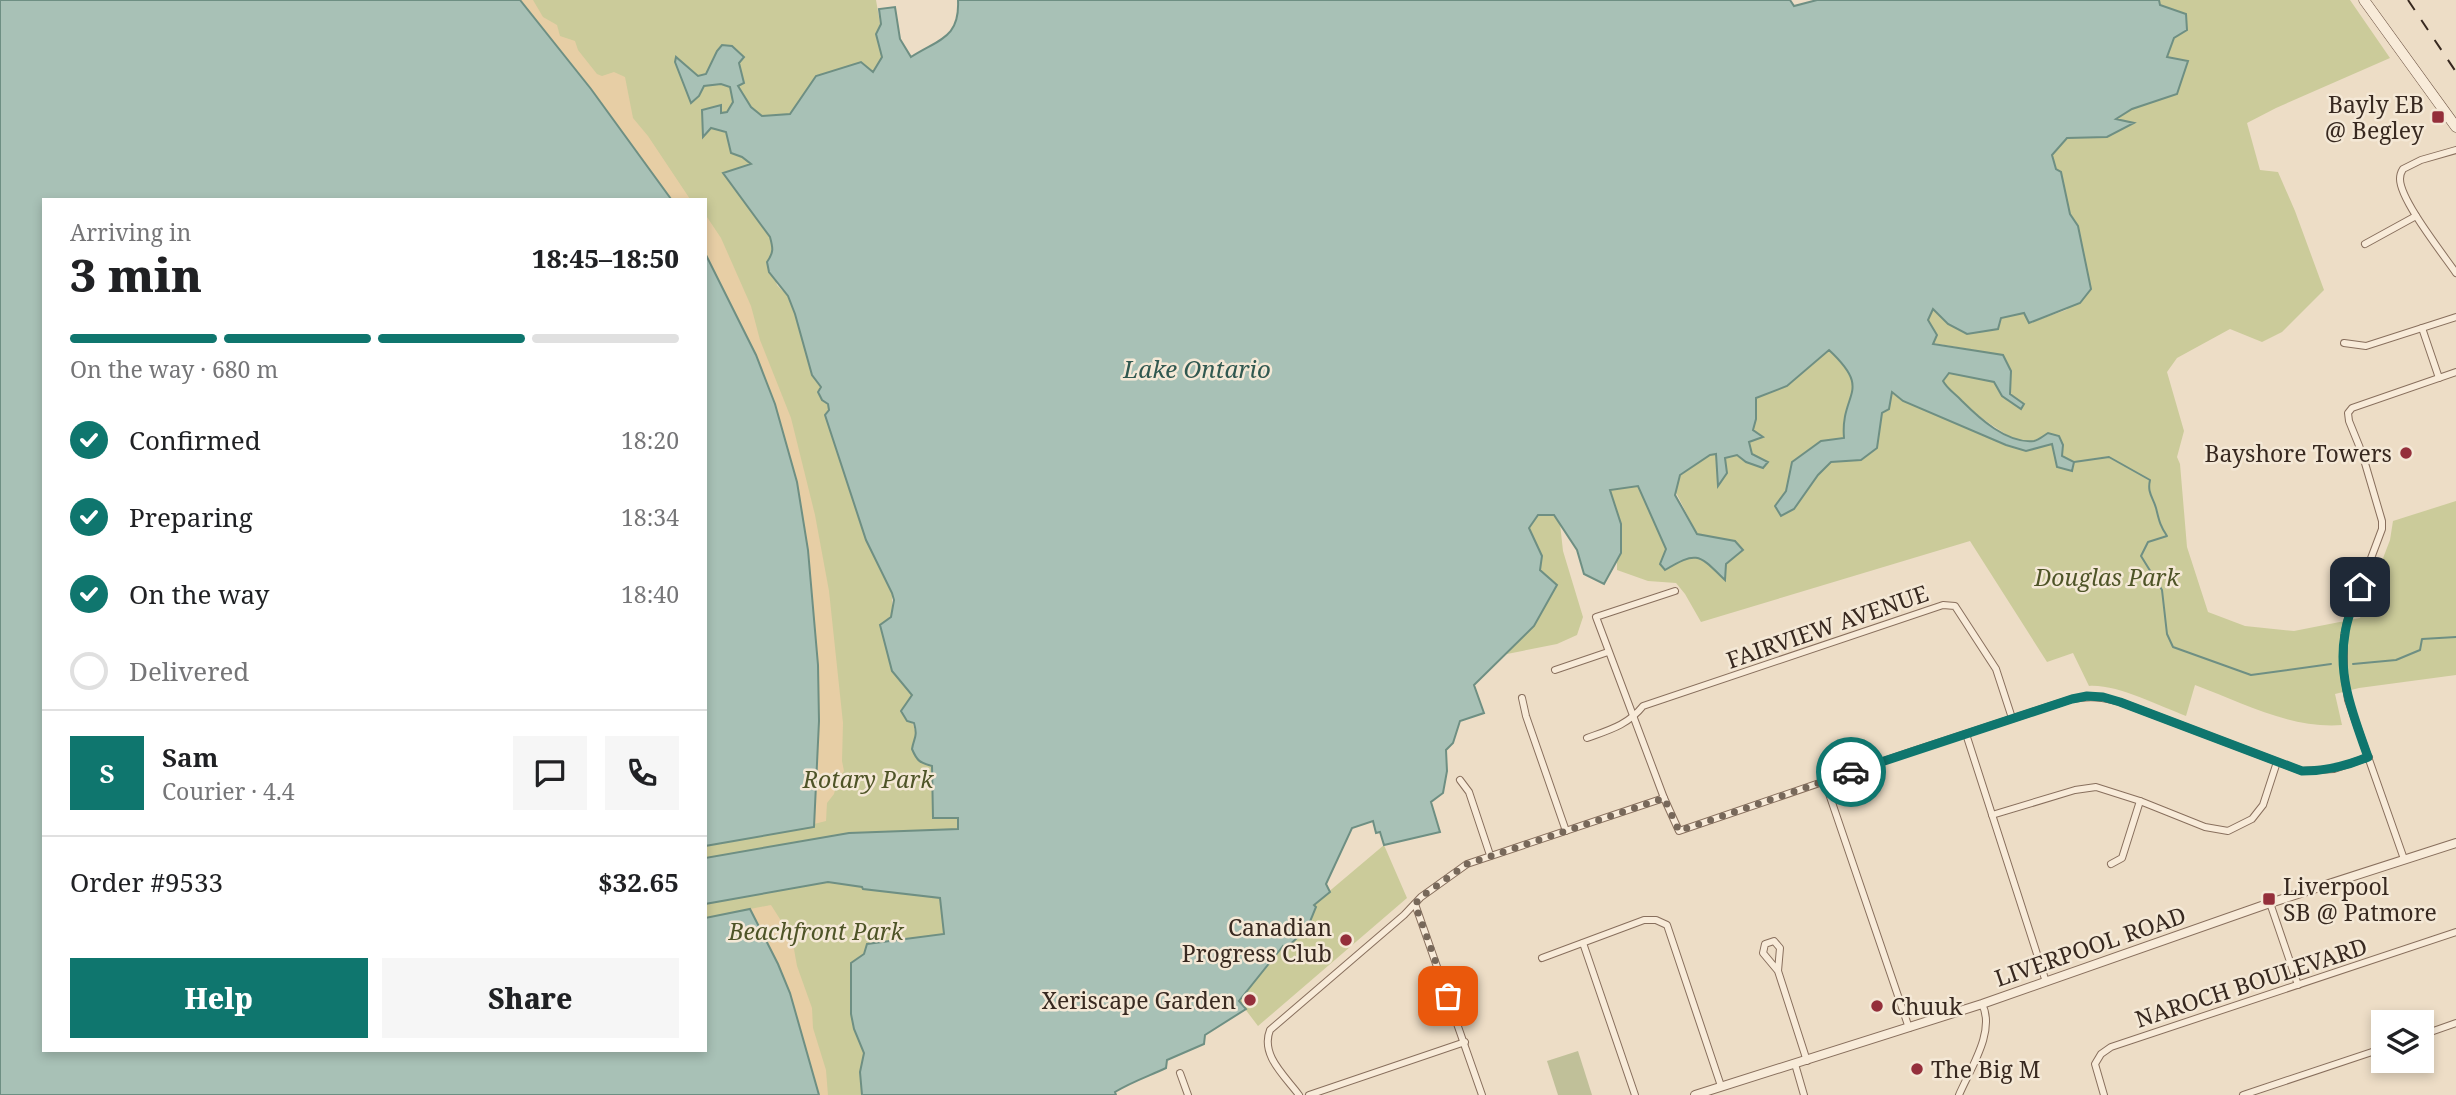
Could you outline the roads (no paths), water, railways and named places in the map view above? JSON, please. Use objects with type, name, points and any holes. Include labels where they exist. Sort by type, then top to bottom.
[{"type":"main road","points":[[2364,0],[2456,127]]},
{"type":"street","points":[[2456,150],[2421,160],[2403,169],[2399,177],[2401,187],[2416,216],[2456,273]]},
{"type":"street","points":[[2365,244],[2416,216]]},
{"type":"street","points":[[2344,343],[2366,346],[2456,317]]},
{"type":"street","points":[[2422,328],[2439,378]]},
{"type":"street","points":[[2404,859],[2348,700],[2343,654],[2347,622],[2382,529],[2382,521],[2348,413],[2352,408],[2456,372]]},
{"type":"street","points":[[1675,591],[1596,618],[1679,831],[2012,718],[2087,696],[2120,702],[2302,771],[2334,769],[2368,757]]},
{"type":"street","name":"FAIRVIEW AVENUE","points":[[1634,717],[1643,706],[1943,605],[1955,606],[1996,668],[2012,718]]},
{"type":"street","points":[[1555,670],[1608,652]]},
{"type":"street","points":[[1522,698],[1566,831]]},
{"type":"street","points":[[1587,738],[1623,725],[1634,717]]},
{"type":"street","points":[[1966,734],[2046,982]]},
{"type":"street","points":[[1992,816],[2075,790],[2096,787],[2205,827],[2228,831],[2252,819],[2263,804],[2277,762]]},
{"type":"street","points":[[1460,779],[1469,792],[1490,855]]},
{"type":"street","points":[[1825,782],[1909,1028]]},
{"type":"street","points":[[1299,1095],[1266,1048],[1270,1030],[1453,873],[1490,855],[1664,798]]},
{"type":"street","points":[[2111,864],[2122,858],[2140,801]]},
{"type":"street","name":"LIVERPOOL ROAD","points":[[1695,1095],[1982,1004],[2270,903],[2456,843]]},
{"type":"street","points":[[2270,903],[2298,985]]},
{"type":"street","points":[[1415,904],[1482,1095]]},
{"type":"street","points":[[1542,958],[1644,920],[1656,920],[1667,925],[1721,1086]]},
{"type":"street","name":"NAROCH BOULEVARD","points":[[2104,1095],[2095,1064],[2101,1054],[2111,1048],[2456,932]]},
{"type":"street","points":[[1583,943],[1635,1095]]},
{"type":"street","points":[[1778,971],[1807,1060]]},
{"type":"street","points":[[1959,1095],[1981,1045],[1986,1012],[1982,1004]]},
{"type":"street","points":[[2434,1031],[2456,1023]]},
{"type":"street","points":[[1309,1095],[1465,1042]]},
{"type":"street","points":[[2243,1095],[2371,1052]]},
{"type":"street","points":[[1795,1064],[1804,1095]]},
{"type":"street","points":[[1180,1073],[1188,1095]]},
{"type":"water","points":[[0,0],[520,0],[591,89],[670,198],[42,198],[42,1052],[707,1052],[707,918],[750,909],[790,993],[819,1095],[0,1095]]},
{"type":"water","name":"Lake Ontario","points":[[958,0],[1790,0],[1794,6],[1817,0],[2159,0],[2160,5],[2186,14],[2187,30],[2174,38],[2167,57],[2188,61],[2177,94],[2132,109],[2116,119],[2134,123],[2107,137],[2067,138],[2052,155],[2056,169],[2061,172],[2070,214],[2078,226],[2091,289],[2080,303],[2029,323],[2024,313],[2001,318],[1998,329],[1967,334],[1948,324],[1933,309],[1928,320],[1937,335],[1933,344],[2003,355],[2011,371],[2010,394],[2024,404],[2021,409],[2002,396],[1994,382],[1949,373],[1943,381],[1947,387],[1977,415],[2004,434],[2024,441],[2036,440],[2048,433],[2059,436],[2063,445],[2062,456],[2074,462],[2072,471],[2057,467],[2052,444],[2026,451],[2006,445],[1903,401],[1892,392],[1889,409],[1882,413],[1877,448],[1861,460],[1831,462],[1818,475],[1794,509],[1781,516],[1775,506],[1786,491],[1792,462],[1821,441],[1844,438],[1844,423],[1852,384],[1850,375],[1829,350],[1787,386],[1756,398],[1753,430],[1763,437],[1749,442],[1752,454],[1768,462],[1763,468],[1746,462],[1737,455],[1725,458],[1727,473],[1718,486],[1716,454],[1710,455],[1680,475],[1675,495],[1697,534],[1735,541],[1743,550],[1726,564],[1725,580],[1698,558],[1685,560],[1665,570],[1660,564],[1666,549],[1638,486],[1610,490],[1621,524],[1621,553],[1604,584],[1584,574],[1577,550],[1554,515],[1538,515],[1529,528],[1542,556],[1540,570],[1557,585],[1534,626],[1474,685],[1484,713],[1460,721],[1453,743],[1446,750],[1447,771],[1443,793],[1431,802],[1440,832],[1384,845],[1380,832],[1376,833],[1373,821],[1352,828],[1326,884],[1330,892],[1314,905],[1316,907],[1307,929],[1286,948],[1283,946],[1239,1001],[1246,1009],[1205,1035],[1204,1044],[1167,1060],[1166,1068],[1121,1088],[1115,1092],[1116,1095],[862,1095],[860,1072],[864,1053],[851,1014],[851,963],[864,954],[867,944],[944,934],[940,898],[828,882],[707,904],[707,858],[849,833],[958,829],[958,818],[933,818],[932,766],[919,761],[912,749],[916,734],[914,723],[907,721],[901,711],[912,695],[892,671],[880,625],[891,617],[894,600],[892,593],[866,540],[825,415],[829,410],[828,404],[818,392],[821,387],[812,375],[795,314],[788,296],[769,272],[767,262],[772,250],[770,237],[723,173],[751,164],[731,153],[726,132],[711,128],[703,137],[702,110],[721,105],[721,113],[727,112],[733,102],[730,87],[721,84],[704,86],[699,96],[691,103],[675,62],[676,57],[698,76],[706,74],[722,45],[732,46],[744,57],[739,63],[744,83],[738,86],[751,107],[762,116],[790,114],[816,76],[861,62],[873,72],[882,57],[876,34],[881,24],[879,9],[895,7],[900,39],[911,57],[946,36],[958,13]]},
{"type":"water","points":[[707,257],[756,355],[775,404],[797,482],[808,550],[818,665],[819,721],[814,827],[707,846]]},
{"type":"waterway","points":[[2074,462],[2109,457],[2150,480],[2150,492],[2167,536],[2148,542],[2141,556],[2162,590],[2167,634],[2173,647],[2251,675],[2331,664]]},
{"type":"waterway","points":[[2353,664],[2396,660],[2420,650],[2422,639],[2456,637]]},
{"type":"railway","points":[[2408,0],[2456,72]]},
{"type":"place","name":"Bayly EB @ Begley","points":[[2438,117]]},
{"type":"place","name":"Bayshore Towers","points":[[2406,453]]},
{"type":"place","name":"Liverpool SB @ Patmore","points":[[2269,899]]},
{"type":"place","name":"Canadian Progress Club","points":[[1346,940]]},
{"type":"place","name":"Xeriscape Garden","points":[[1250,1000]]},
{"type":"place","name":"Chuuk","points":[[1877,1006]]},
{"type":"place","name":"The Big M","points":[[1917,1069]]},
{"type":"park label","name":"Douglas Park","points":[[2107,577]]},
{"type":"park label","name":"Rotary Park","points":[[868,779]]},
{"type":"park label","name":"Beachfront Park","points":[[816,931]]}]
